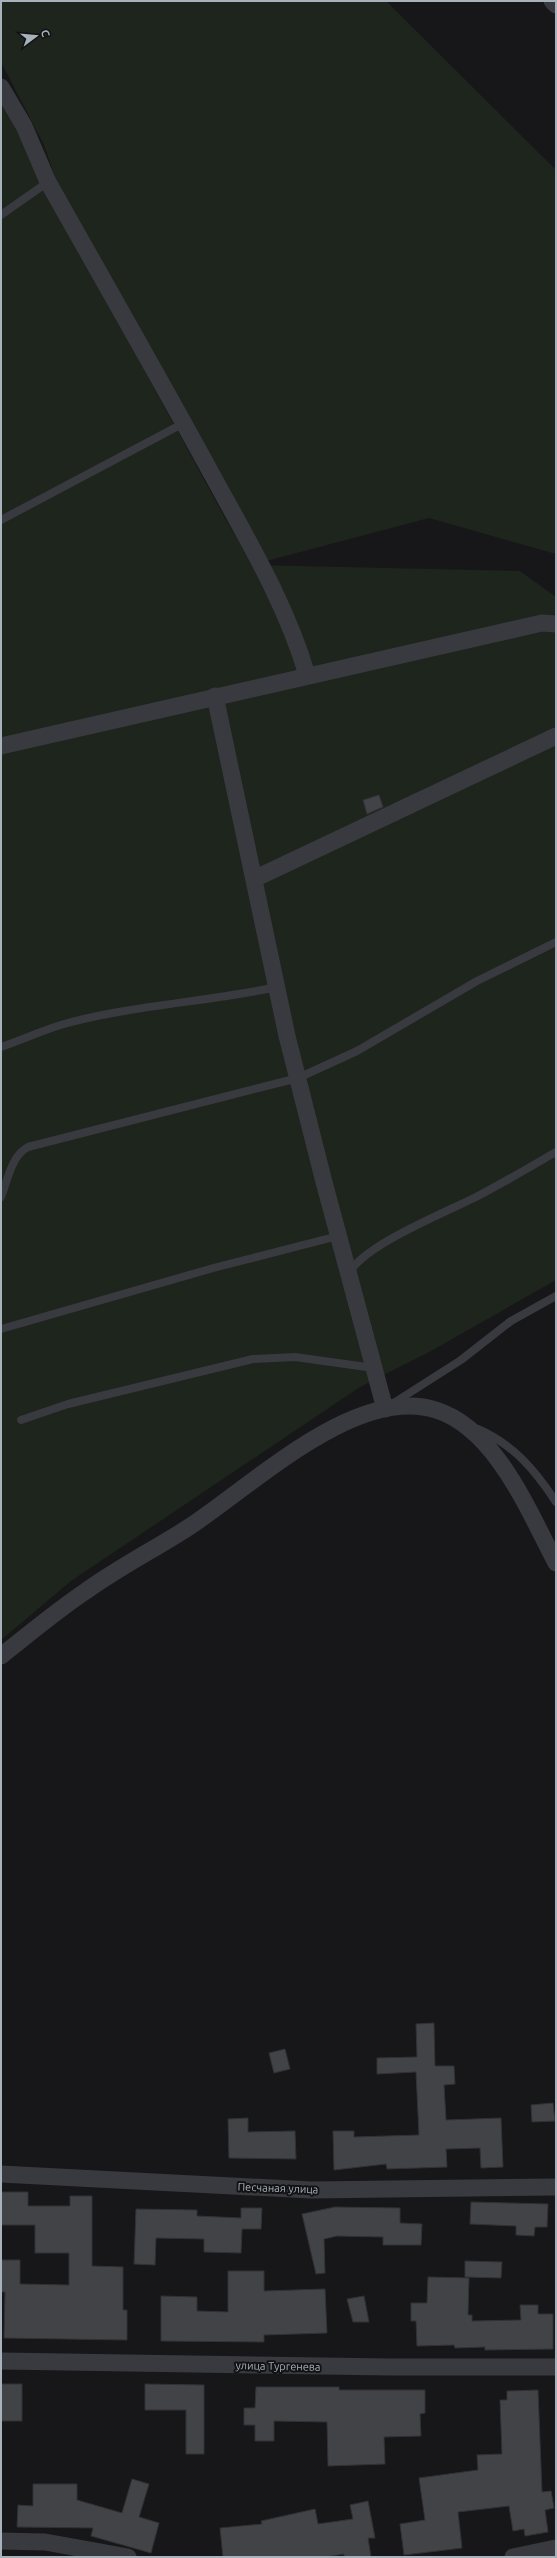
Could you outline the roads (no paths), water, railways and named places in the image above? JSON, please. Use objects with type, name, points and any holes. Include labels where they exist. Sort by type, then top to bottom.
[{"type":"street","points":[[552,1],[556,5]]},
{"type":"street","points":[[1,87],[24,126],[48,182],[184,423],[283,609],[296,638],[307,675]]},
{"type":"street","points":[[1,746],[307,675],[542,623],[556,624]]},
{"type":"street","points":[[215,696],[298,1078],[338,1236],[385,1409]]},
{"type":"street","points":[[254,879],[556,736]]},
{"type":"street","points":[[1,1656],[85,1591],[186,1529],[303,1445],[336,1428],[385,1409],[410,1406],[436,1410],[461,1422],[484,1441],[504,1468],[556,1564]]},
{"type":"street","name":"Песчаная улица","points":[[1,2174],[311,2190],[556,2187]]},
{"type":"street","name":"улица Тургенева","points":[[1,2361],[390,2367],[556,2367]]},
{"type":"street","points":[[1,2540],[45,2542],[128,2557]]},
{"type":"street","points":[[513,2557],[556,2548]]},
{"type":"lane","points":[[1,215],[48,182]]},
{"type":"lane","points":[[1,520],[184,423]]},
{"type":"lane","points":[[1,1197],[19,1152],[28,1147],[298,1078],[358,1051],[478,981],[556,942]]},
{"type":"lane","points":[[1,1047],[64,1025],[93,1018],[226,998],[277,987]]},
{"type":"lane","points":[[348,1274],[361,1258],[378,1247],[485,1192],[556,1152]]},
{"type":"lane","points":[[1,1329],[217,1267],[338,1236]]},
{"type":"lane","points":[[385,1409],[406,1393],[461,1360],[511,1321],[556,1296]]},
{"type":"lane","points":[[21,1420],[68,1404],[253,1359],[274,1356],[374,1368]]},
{"type":"lane","points":[[461,1422],[496,1438],[513,1449],[529,1464],[556,1502]]}]
